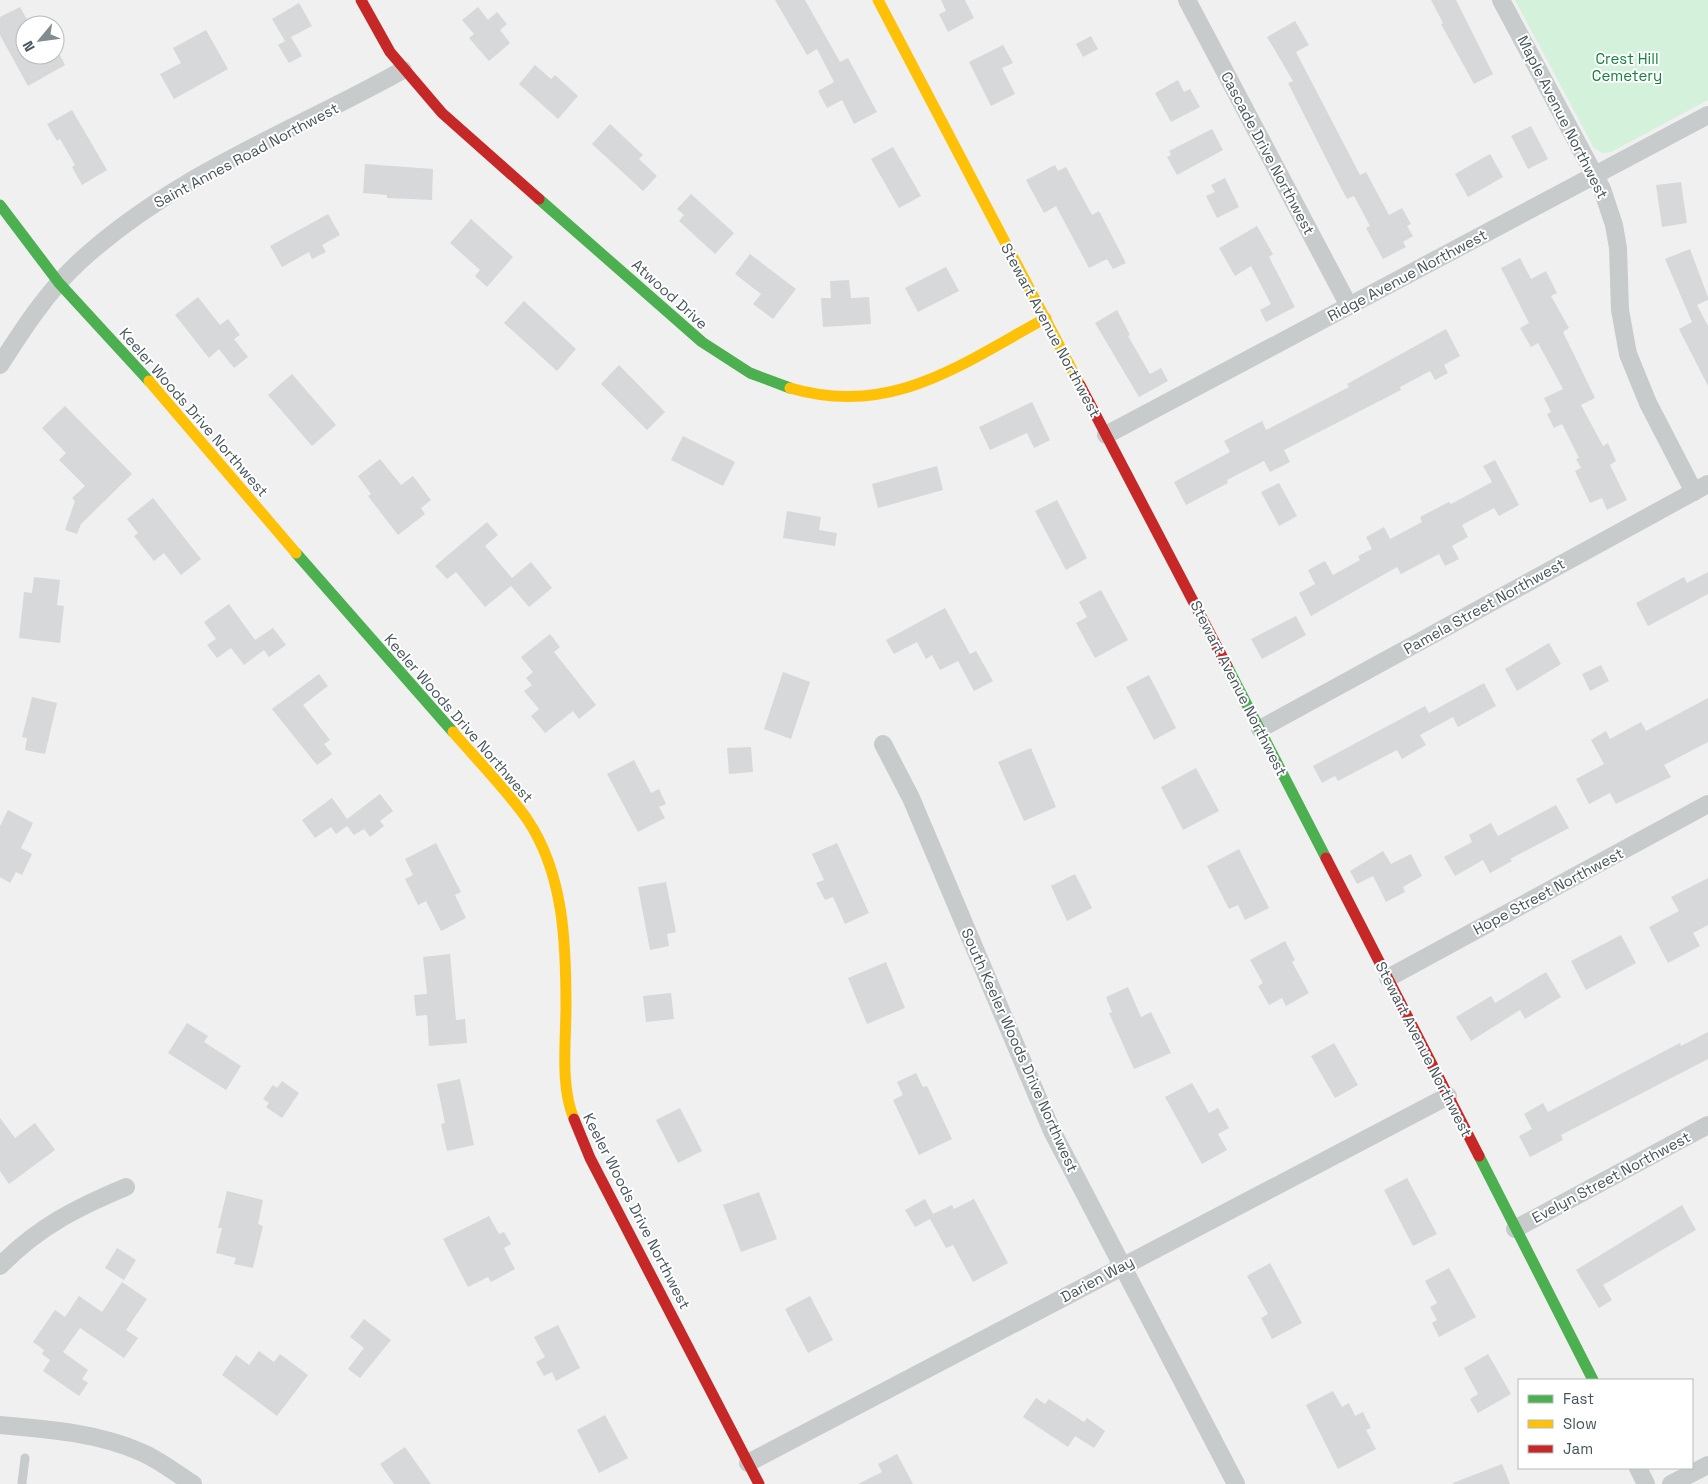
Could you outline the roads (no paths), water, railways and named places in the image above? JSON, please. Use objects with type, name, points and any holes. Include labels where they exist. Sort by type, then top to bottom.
[{"type":"street","name":"Atwood Drive","points":[[361,0],[390,52],[404,70],[442,113],[474,143],[546,203],[702,342],[738,367],[776,385],[796,391],[841,397],[893,392],[936,377],[1046,318]]},
{"type":"street","name":"Stewart Avenue Northwest","points":[[878,0],[1260,729],[1592,1379]]},
{"type":"street","name":"Cascade Drive Northwest","points":[[1187,0],[1349,306]]},
{"type":"street","name":"Maple Avenue Northwest","points":[[1502,0],[1595,173],[1614,225],[1618,248],[1620,310],[1628,354],[1648,403],[1701,488]]},
{"type":"street","name":"Saint Annes Road Northwest","points":[[0,365],[19,335],[59,283],[100,244],[157,201],[194,179],[404,70]]},
{"type":"street","name":"Ridge Avenue Northwest","points":[[1106,435],[1595,173],[1708,115]]},
{"type":"street","name":"Keeler Woods Drive Northwest","points":[[0,205],[59,283],[159,392],[384,655],[506,792],[536,836],[552,870],[562,914],[566,967],[564,1068],[569,1108],[590,1158],[759,1484]]},
{"type":"street","name":"Pamela Street Northwest","points":[[1260,729],[1701,488]]},
{"type":"street","name":"South Keeler Woods Drive Northwest","points":[[883,744],[911,798],[1052,1131],[1236,1484]]},
{"type":"street","name":"Hope Street Northwest","points":[[1388,978],[1708,804]]},
{"type":"street","name":"Darien Way","points":[[748,1463],[1448,1096]]},
{"type":"street","name":"Evelyn Street Northwest","points":[[1515,1229],[1708,1125]]},
{"type":"street","points":[[0,1266],[21,1245],[63,1215],[126,1187]]},
{"type":"street","points":[[0,1425],[75,1434],[115,1442],[146,1454],[193,1484]]},
{"type":"street","points":[[1671,1484],[1708,1465]]},
{"type":"street","points":[[1638,1469],[1646,1484]]},
{"type":"lane","points":[[22,1483],[25,1458]]},
{"type":"park label","name":"Crest Hill Cemetery","points":[[1627,66]]}]
